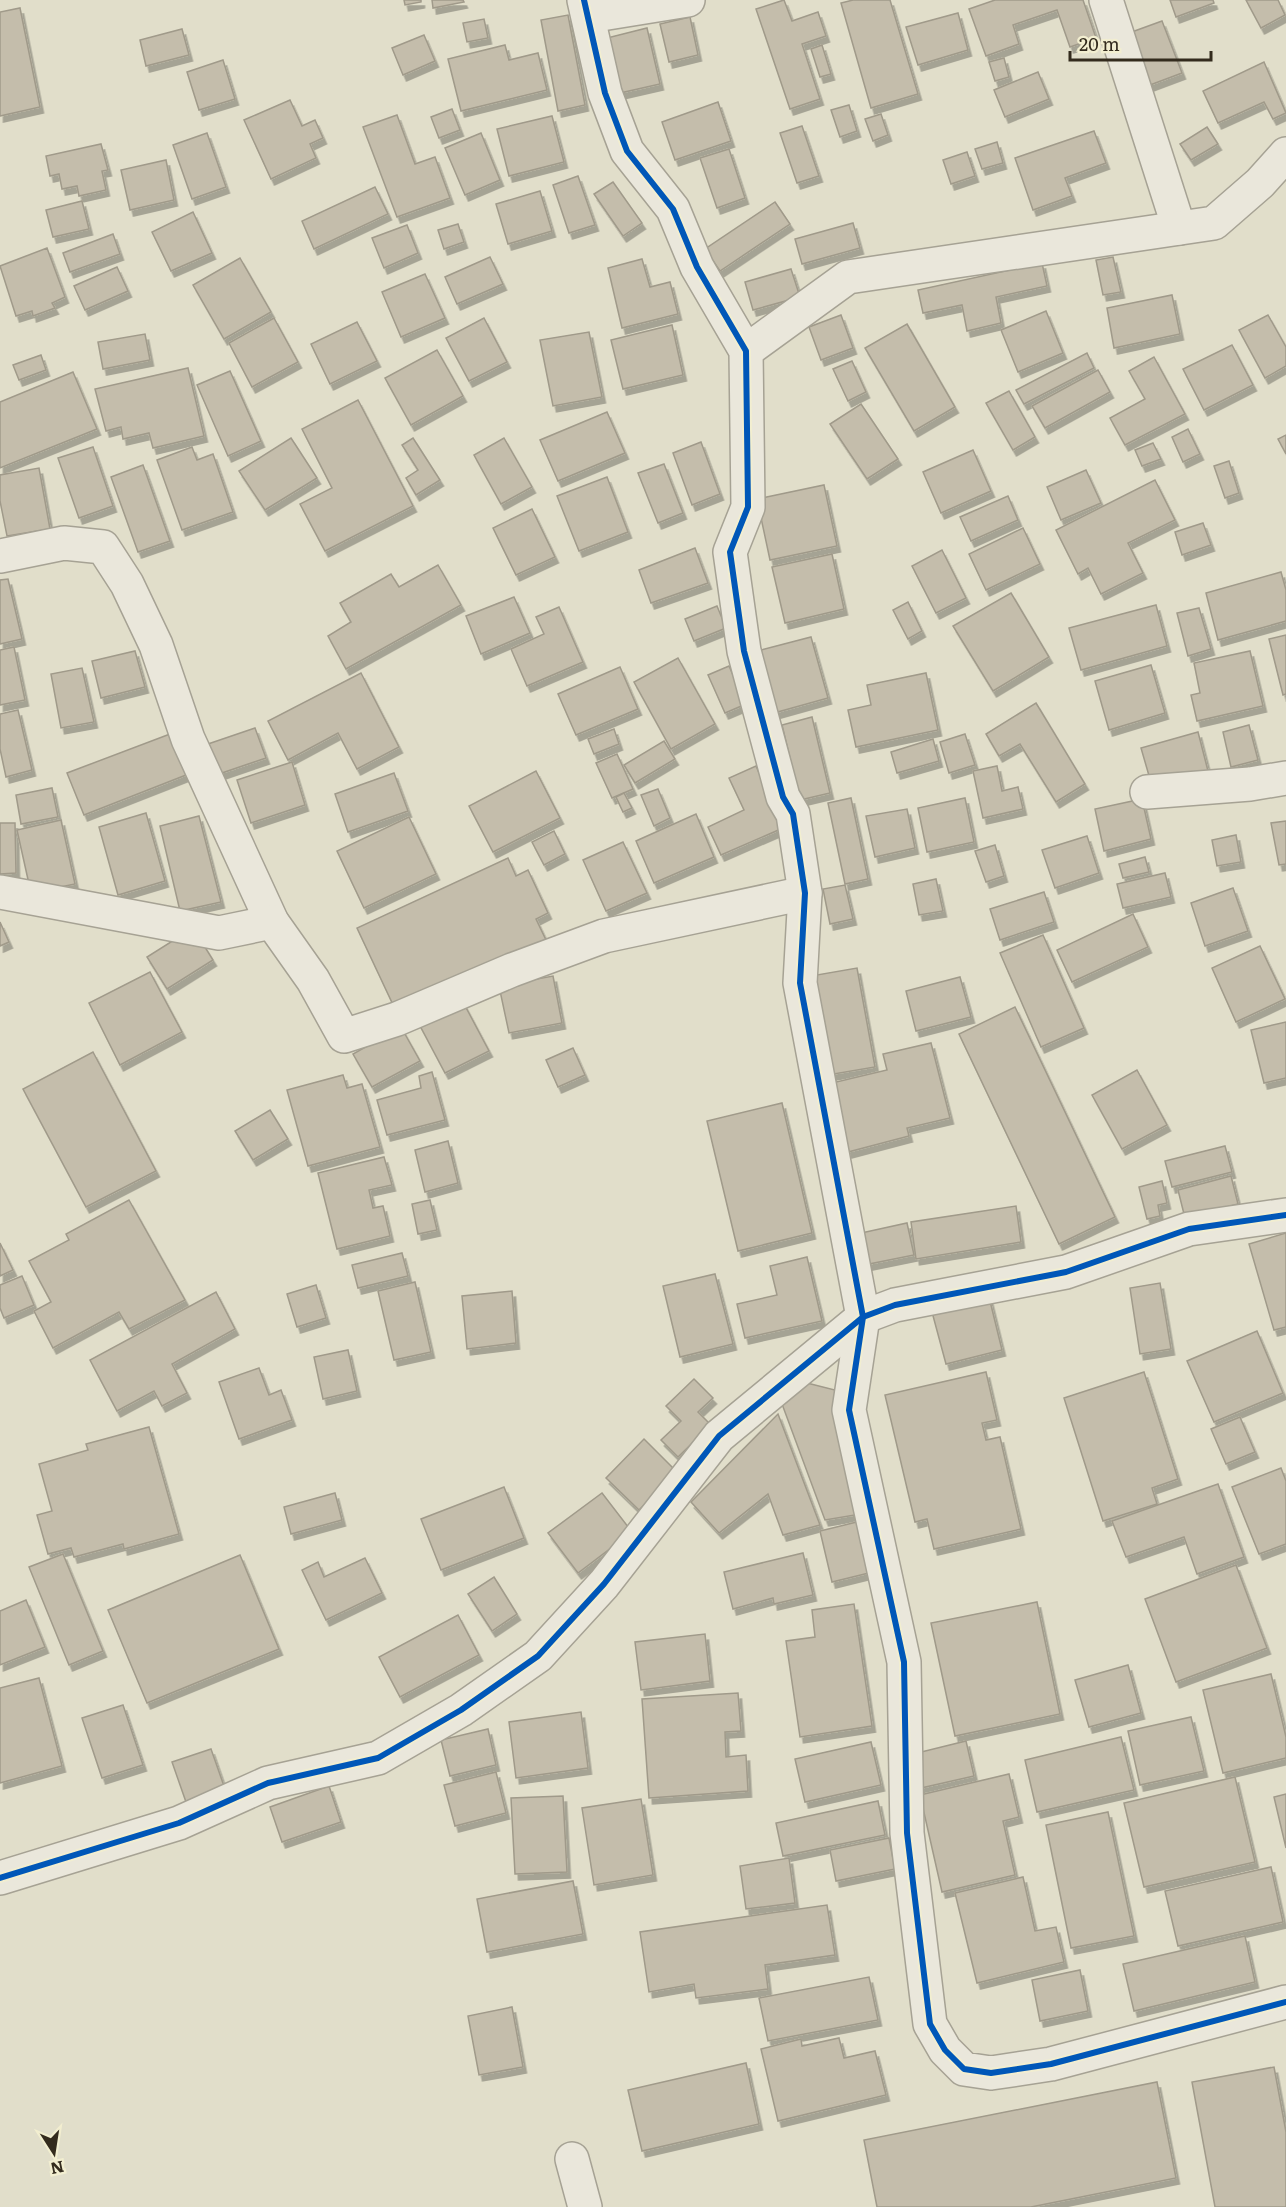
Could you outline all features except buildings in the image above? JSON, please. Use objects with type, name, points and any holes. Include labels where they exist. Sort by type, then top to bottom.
[{"type":"street","points":[[688,0],[587,8],[606,93],[627,151],[673,209],[697,267],[746,351],[748,507],[730,552],[731,563],[744,651],[783,796],[793,814],[805,892],[800,983],[863,1317],[849,1410],[904,1662],[907,1833],[930,2024],[945,2050],[964,2069],[991,2073],[1051,2064],[1286,2002]]},
{"type":"street","points":[[1106,0],[1179,228]]},
{"type":"street","points":[[746,351],[848,277],[969,257],[1069,246],[1214,223],[1260,183],[1286,154]]},
{"type":"street","points":[[0,556],[64,543],[103,547],[127,584],[156,645],[189,739],[272,922],[313,980],[344,1036],[397,1020],[512,970],[604,936],[805,892]]},
{"type":"street","points":[[1147,792],[1250,784],[1286,778]]},
{"type":"street","points":[[0,892],[219,933],[272,922]]},
{"type":"street","points":[[0,1878],[179,1823],[267,1783],[378,1758],[461,1710],[538,1656],[604,1584],[719,1436],[863,1317],[895,1305],[1066,1272],[1189,1229],[1286,1215]]},
{"type":"street","points":[[572,2159],[585,2207]]},
{"type":"cycle path","points":[[584,0],[605,93],[627,151],[673,209],[697,267],[746,351],[748,507],[730,552],[744,651],[783,797],[793,814],[805,893],[800,983],[863,1317],[849,1410],[904,1662],[907,1833],[930,2024],[945,2050],[964,2069],[991,2073],[1051,2064],[1286,2002]]},
{"type":"cycle path","points":[[0,1878],[179,1823],[268,1783],[378,1758],[461,1710],[538,1656],[604,1584],[719,1436],[863,1317],[895,1305],[1066,1272],[1189,1229],[1286,1215]]}]
